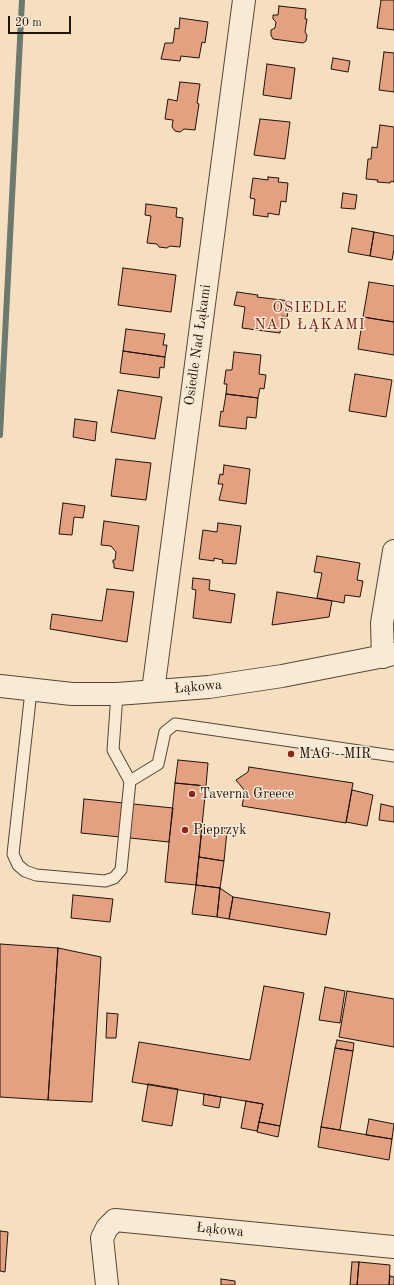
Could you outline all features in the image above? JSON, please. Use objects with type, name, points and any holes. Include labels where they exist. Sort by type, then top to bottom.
[{"type":"street","name":"Osiedle Nad Łąkami","points":[[152,690],[244,0]]},
{"type":"street","points":[[388,656],[382,623],[394,551]]},
{"type":"street","name":"Łąkowa","points":[[0,686],[72,694],[118,694],[152,690],[209,687],[275,678],[388,656]]},
{"type":"street","name":"Łąkowa","points":[[107,1285],[102,1238],[107,1228],[115,1220],[394,1247]]},
{"type":"lane","points":[[31,690],[13,854],[18,865],[25,871],[36,875],[105,881],[114,878],[121,870],[130,781],[113,750],[118,694]]},
{"type":"lane","points":[[130,781],[158,764],[165,732],[175,724],[394,756]]},
{"type":"building","points":[[381,0],[394,0],[394,30],[377,28]]},
{"type":"building","points":[[279,6],[306,9],[306,41],[303,43],[273,39],[271,30],[275,28],[276,22],[273,19],[273,15],[278,15]]},
{"type":"building","points":[[180,18],[208,22],[205,43],[202,42],[199,58],[181,56],[180,61],[161,59],[165,43],[173,43],[175,28],[179,29]]},
{"type":"building","points":[[384,52],[394,53],[394,92],[379,90]]},
{"type":"building","points":[[333,58],[350,61],[348,72],[331,69]]},
{"type":"building","points":[[267,64],[295,68],[291,99],[263,95]]},
{"type":"building","points":[[180,82],[200,84],[195,130],[184,129],[180,132],[175,131],[172,127],[173,120],[165,119],[168,99],[177,101]]},
{"type":"building","points":[[260,119],[290,122],[285,159],[254,155]]},
{"type":"building","points":[[380,125],[394,127],[394,182],[391,181],[390,183],[366,179],[368,159],[371,159],[372,147],[377,148]]},
{"type":"building","points":[[268,177],[279,178],[278,182],[288,183],[286,202],[281,201],[279,215],[268,213],[268,217],[253,215],[255,199],[250,198],[253,178],[268,180]]},
{"type":"building","points":[[343,193],[357,195],[355,209],[341,208]]},
{"type":"building","points":[[146,204],[177,208],[176,217],[183,218],[180,247],[170,246],[167,248],[159,247],[157,244],[147,243],[151,216],[145,215]]},
{"type":"building","points":[[352,228],[374,232],[370,256],[348,252]]},
{"type":"building","points":[[374,232],[394,236],[392,260],[370,256]]},
{"type":"building","points":[[123,268],[176,275],[171,312],[118,305]]},
{"type":"building","points":[[369,282],[394,286],[394,322],[363,317]]},
{"type":"building","points":[[237,292],[258,295],[257,297],[290,301],[287,317],[282,316],[280,333],[242,328],[245,307],[234,305]]},
{"type":"building","points":[[363,317],[394,322],[394,355],[358,349]]},
{"type":"building","points":[[126,329],[165,334],[163,345],[167,345],[165,357],[123,351]]},
{"type":"building","points":[[123,351],[165,357],[164,368],[160,367],[159,378],[120,373]]},
{"type":"building","points":[[234,352],[261,355],[259,374],[266,375],[264,389],[260,388],[258,398],[226,394],[227,384],[224,384],[226,370],[232,370]]},
{"type":"building","points":[[355,374],[392,380],[386,417],[349,411]]},
{"type":"building","points":[[118,390],[162,397],[155,439],[111,432]]},
{"type":"building","points":[[226,394],[258,398],[256,418],[247,417],[246,429],[219,426],[221,411],[223,412]]},
{"type":"building","points":[[75,419],[97,422],[95,441],[73,437]]},
{"type":"building","points":[[116,459],[151,463],[146,500],[111,496]]},
{"type":"building","points":[[224,465],[250,469],[246,504],[219,500],[223,484],[218,484],[220,474],[223,475]]},
{"type":"building","points":[[63,503],[85,506],[83,518],[74,517],[72,535],[59,534]]},
{"type":"building","points":[[104,521],[139,526],[133,571],[114,568],[113,560],[115,560],[116,552],[111,546],[101,545]]},
{"type":"building","points":[[218,523],[241,526],[236,564],[222,563],[223,560],[214,558],[214,561],[199,559],[203,530],[217,532]]},
{"type":"building","points":[[317,556],[360,563],[357,580],[363,581],[360,597],[345,595],[344,603],[317,598],[322,573],[314,572]]},
{"type":"building","points":[[193,578],[210,580],[209,590],[235,594],[231,623],[193,618],[196,590],[192,589]]},
{"type":"building","points":[[107,589],[134,592],[127,642],[50,629],[52,614],[102,621]]},
{"type":"building","points":[[277,592],[332,601],[329,617],[272,625]]},
{"type":"building","points":[[178,760],[208,763],[206,786],[175,783]]},
{"type":"building","points":[[249,767],[353,783],[346,823],[242,806],[245,791],[236,780],[248,772]]},
{"type":"building","points":[[175,783],[206,786],[196,885],[165,882]]},
{"type":"building","points":[[352,790],[373,795],[367,826],[346,822]]},
{"type":"building","points":[[84,799],[173,808],[169,842],[81,833]]},
{"type":"building","points":[[381,804],[394,807],[394,822],[379,820]]},
{"type":"building","points":[[202,828],[227,831],[224,861],[199,857]]},
{"type":"building","points":[[199,857],[224,861],[220,888],[196,885]]},
{"type":"building","points":[[196,885],[220,888],[217,917],[192,914]]},
{"type":"building","points":[[220,888],[233,897],[229,919],[217,917]]},
{"type":"building","points":[[73,895],[113,899],[110,922],[71,918]]},
{"type":"building","points":[[233,897],[330,913],[326,935],[229,919]]},
{"type":"building","points":[[0,944],[58,948],[48,1100],[0,1097]]},
{"type":"building","points":[[58,948],[101,957],[92,1102],[48,1100]]},
{"type":"building","points":[[264,986],[304,993],[280,1126],[259,1122],[263,1104],[132,1082],[139,1042],[250,1060]]},
{"type":"building","points":[[325,987],[345,991],[340,1023],[319,1020]]},
{"type":"building","points":[[347,991],[394,999],[394,1047],[339,1037]]},
{"type":"building","points":[[107,1013],[118,1014],[116,1038],[106,1038]]},
{"type":"building","points":[[337,1040],[354,1043],[353,1051],[335,1048]]},
{"type":"building","points":[[335,1048],[353,1051],[340,1130],[321,1127]]},
{"type":"building","points":[[148,1084],[178,1089],[172,1126],[142,1121]]},
{"type":"building","points":[[204,1094],[221,1097],[219,1108],[203,1105]]},
{"type":"building","points":[[246,1101],[263,1104],[257,1131],[241,1128]]},
{"type":"building","points":[[369,1119],[394,1124],[392,1139],[366,1135]]},
{"type":"building","points":[[259,1122],[280,1126],[278,1137],[257,1132]]},
{"type":"building","points":[[321,1127],[392,1139],[389,1160],[318,1147]]},
{"type":"building","points":[[0,1231],[8,1232],[5,1272],[0,1271]]},
{"type":"building","points":[[352,1262],[359,1262],[357,1285],[350,1285]]},
{"type":"building","points":[[359,1262],[390,1265],[389,1285],[357,1285]]},
{"type":"building","points":[[390,1276],[394,1277],[394,1285],[389,1285]]},
{"type":"building","points":[[221,1279],[235,1281],[235,1285],[221,1285]]},
{"type":"waterway","points":[[0,435],[22,0]]},
{"type":"place","name":"MAG - MIR","points":[[291,754]]},
{"type":"place","name":"Taverna Greece","points":[[192,794]]},
{"type":"place","name":"Pieprzyk","points":[[185,830]]},
{"type":"district","name":"OSIEDLE NAD ŁĄKAMI","points":[[310,316]]}]
